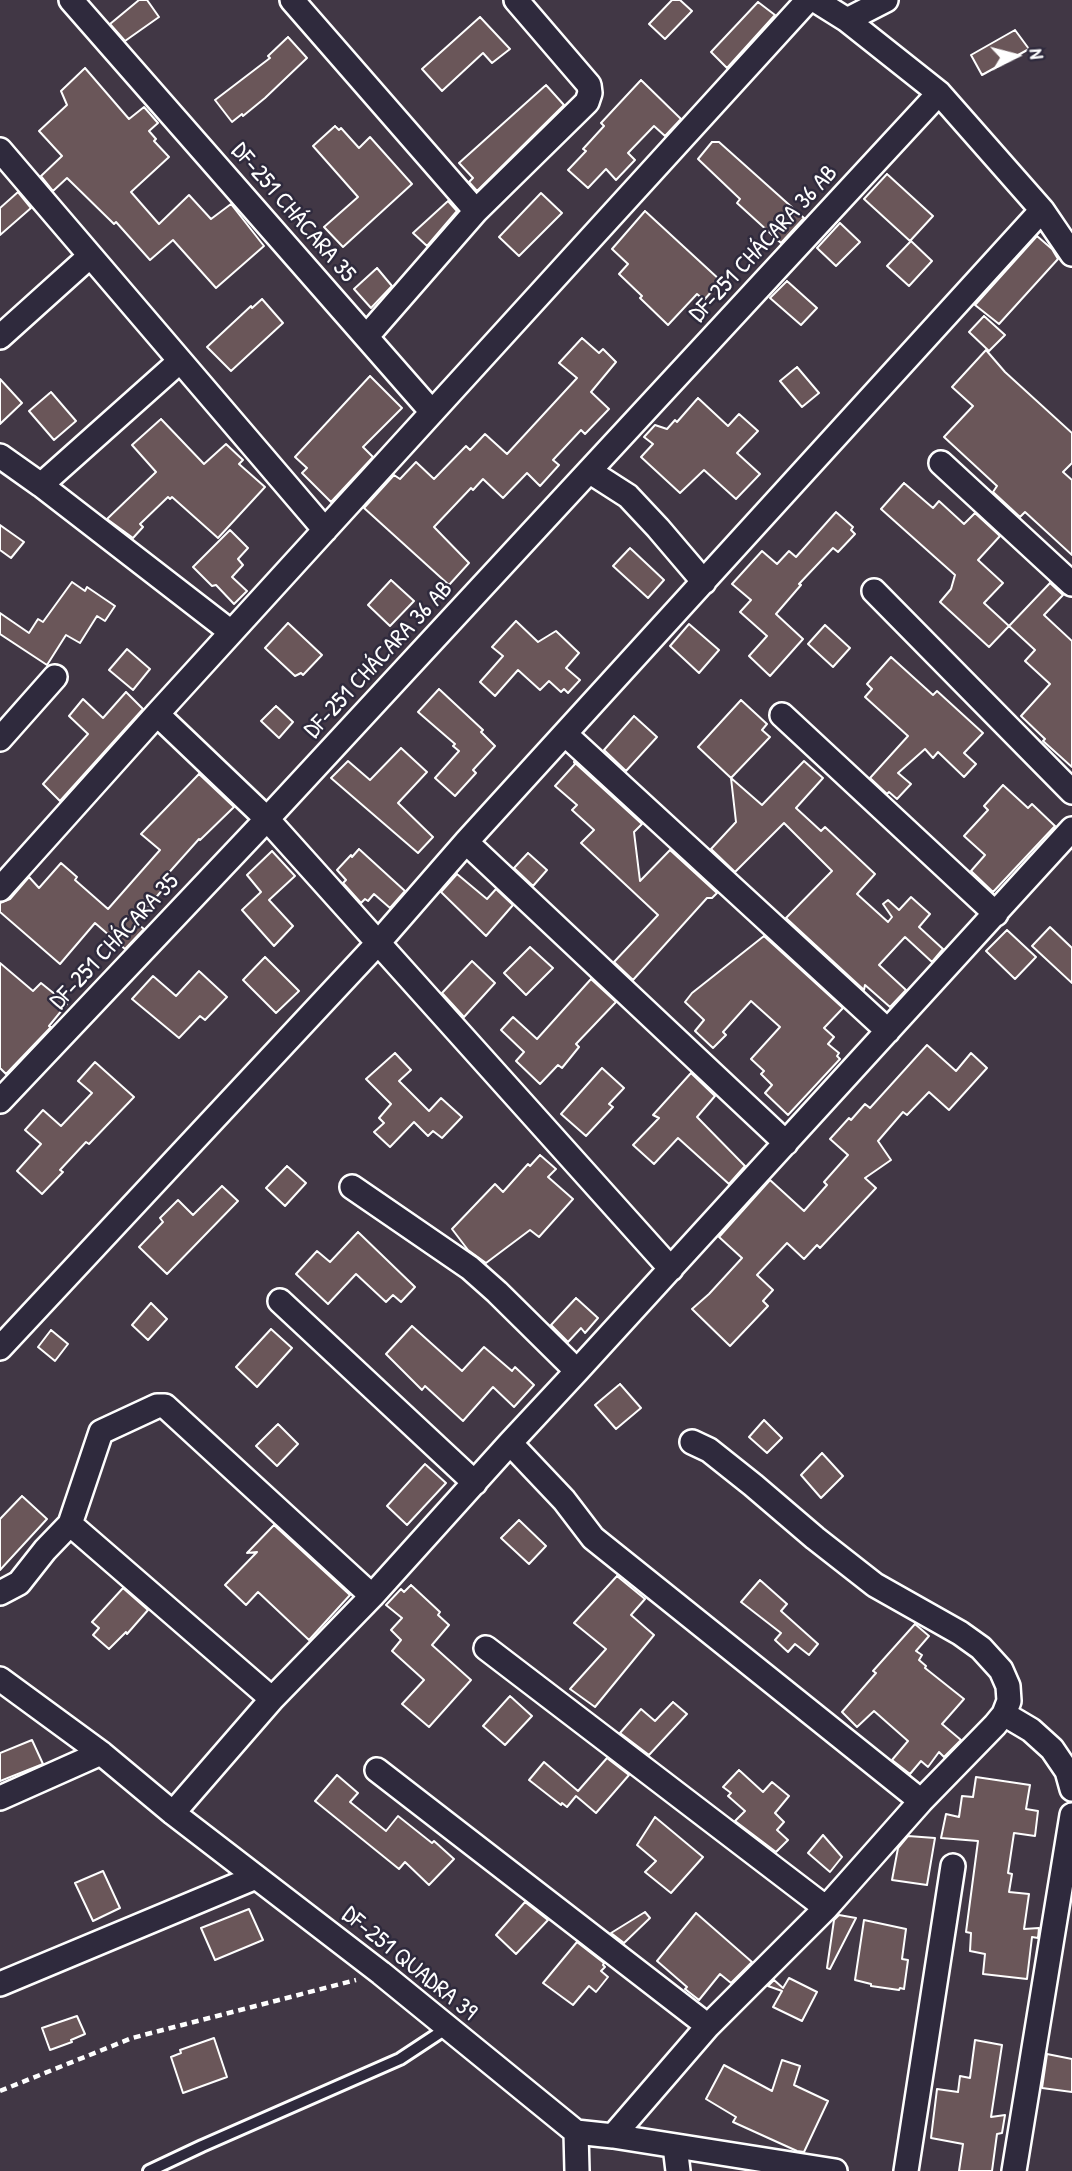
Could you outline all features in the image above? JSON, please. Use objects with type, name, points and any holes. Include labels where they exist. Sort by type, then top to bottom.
[{"type":"street","name":"DF-251 CHÁCARA 35","points":[[71,0],[432,412]]},
{"type":"street","points":[[292,0],[476,211]]},
{"type":"street","points":[[367,336],[476,211],[587,102],[589,85],[516,0]]},
{"type":"street","points":[[0,889],[808,0]]},
{"type":"street","points":[[815,0],[847,20],[939,93],[1042,210],[1072,254]]},
{"type":"street","points":[[847,20],[886,0]]},
{"type":"street","name":"DF-251 CHÁCARA 36 AB","points":[[267,819],[939,93]]},
{"type":"street","points":[[0,150],[325,530]]},
{"type":"street","points":[[0,1348],[378,943],[466,842],[1042,210]]},
{"type":"street","points":[[0,337],[90,256]]},
{"type":"street","points":[[41,485],[180,360]]},
{"type":"street","points":[[0,456],[231,632]]},
{"type":"street","points":[[941,463],[1072,584]]},
{"type":"street","points":[[589,471],[628,496],[704,582]]},
{"type":"street","points":[[874,591],[1072,792]]},
{"type":"street","points":[[0,739],[55,677]]},
{"type":"street","points":[[157,714],[267,819],[671,1269]]},
{"type":"street","points":[[782,715],[996,914]]},
{"type":"street","points":[[565,734],[888,1031]]},
{"type":"street","name":"DF-251 CHÁCARA 35","points":[[0,1101],[267,819]]},
{"type":"street","points":[[173,1814],[272,1699],[372,1596],[1072,830]]},
{"type":"street","points":[[466,842],[786,1143]]},
{"type":"street","points":[[352,1187],[470,1268],[578,1371]]},
{"type":"street","points":[[280,1301],[475,1483]]},
{"type":"street","points":[[0,1593],[19,1583],[45,1549],[70,1524],[101,1432],[157,1406],[165,1406],[372,1596]]},
{"type":"street","points":[[613,2136],[708,2026],[826,1908],[921,1801],[1004,1714],[1009,1701],[1008,1686],[1001,1670],[981,1648],[865,1578],[709,1450],[692,1442]]},
{"type":"street","points":[[510,1443],[564,1500],[593,1538],[921,1801]]},
{"type":"street","points":[[70,1524],[272,1699]]},
{"type":"street","points":[[486,1648],[826,1908]]},
{"type":"street","name":"DF-251 QUADRA 39","points":[[0,1679],[101,1753],[173,1814],[381,1973],[576,2132]]},
{"type":"street","points":[[1004,1714],[1031,1730],[1052,1749],[1067,1771],[1072,1789]]},
{"type":"street","points":[[0,1798],[101,1753]]},
{"type":"street","points":[[377,1770],[708,2026]]},
{"type":"street","points":[[1014,2171],[1072,1815]]},
{"type":"street","points":[[906,2171],[953,1866]]},
{"type":"street","points":[[0,1984],[256,1877]]},
{"type":"street","points":[[571,2169],[576,2132],[835,2171]]},
{"type":"street","points":[[675,2146],[677,2171]]},
{"type":"lane","points":[[149,2171],[400,2059],[447,2028]]},
{"type":"path","points":[[0,2091],[132,2038],[381,1973]]},
{"type":"building","points":[[139,0],[147,0],[159,17],[125,41],[110,24]]},
{"type":"building","points":[[672,0],[680,0],[692,11],[665,39],[649,24]]},
{"type":"building","points":[[758,2],[775,15],[727,68],[711,52]]},
{"type":"building","points":[[480,17],[510,49],[492,63],[483,53],[442,91],[422,69]]},
{"type":"building","points":[[1015,30],[1029,49],[982,75],[971,55]]},
{"type":"building","points":[[288,37],[307,58],[265,98],[232,122],[215,100],[270,58],[268,56]]},
{"type":"building","points":[[85,68],[129,119],[144,107],[158,123],[149,131],[156,139],[154,141],[169,157],[131,192],[159,224],[189,195],[211,219],[231,204],[264,246],[216,288],[173,240],[150,260],[116,222],[114,224],[67,178],[53,191],[41,176],[62,156],[39,131],[67,105],[61,91]]},
{"type":"building","points":[[641,80],[681,119],[665,136],[654,126],[628,153],[635,160],[616,180],[606,169],[588,188],[568,170],[604,126],[601,123]]},
{"type":"building","points":[[546,85],[564,105],[477,191],[469,182],[473,178],[459,163]]},
{"type":"building","points":[[335,126],[339,130],[341,128],[359,148],[370,137],[412,184],[343,247],[324,227],[358,197],[313,146]]},
{"type":"building","points":[[712,142],[719,142],[804,218],[781,243],[737,203],[740,199],[698,159]]},
{"type":"building","points":[[887,174],[933,216],[910,241],[864,199]]},
{"type":"building","points":[[18,192],[31,208],[0,235],[0,208]]},
{"type":"building","points":[[541,193],[562,213],[519,256],[499,237]]},
{"type":"building","points":[[448,201],[457,211],[427,246],[413,233]]},
{"type":"building","points":[[645,211],[721,281],[704,300],[697,294],[668,325],[619,274],[628,264],[612,249]]},
{"type":"building","points":[[840,223],[860,242],[836,266],[817,248]]},
{"type":"building","points":[[1037,236],[1052,249],[1058,259],[999,324],[975,305]]},
{"type":"building","points":[[911,241],[932,261],[909,286],[887,266]]},
{"type":"building","points":[[377,268],[392,286],[371,308],[354,289]]},
{"type":"building","points":[[787,281],[817,308],[801,325],[770,298]]},
{"type":"building","points":[[262,299],[283,323],[231,371],[207,347]]},
{"type":"building","points":[[984,316],[1005,335],[989,351],[969,332]]},
{"type":"building","points":[[582,338],[599,353],[603,349],[616,362],[591,392],[609,409],[585,434],[581,430],[553,460],[559,465],[540,486],[527,473],[503,498],[483,479],[434,527],[469,563],[449,585],[364,508],[394,475],[400,479],[416,462],[434,479],[466,446],[470,450],[485,434],[507,454],[577,378],[559,363]]},
{"type":"building","points":[[986,350],[1005,372],[1072,433],[1072,463],[1063,472],[1072,480],[1072,555],[1025,512],[1020,517],[993,492],[997,486],[944,437],[973,406],[952,387]]},
{"type":"building","points":[[797,367],[819,393],[802,407],[780,381]]},
{"type":"building","points":[[370,376],[402,408],[363,447],[373,457],[331,502],[302,473],[307,468],[295,457]]},
{"type":"building","points":[[0,379],[22,403],[0,424]]},
{"type":"building","points":[[51,392],[76,421],[54,440],[29,411]]},
{"type":"building","points":[[698,398],[728,426],[739,414],[758,431],[737,453],[760,474],[736,499],[704,470],[680,493],[641,457],[653,444],[644,437],[655,425],[667,429],[675,420],[677,422]]},
{"type":"building","points":[[161,419],[204,464],[226,444],[243,460],[239,464],[265,487],[218,538],[172,497],[168,497],[140,524],[143,527],[133,538],[107,519],[156,472],[132,445]]},
{"type":"building","points":[[904,483],[933,508],[939,501],[964,524],[975,513],[1000,536],[978,560],[1003,583],[984,603],[1009,626],[989,647],[940,602],[951,589],[955,575],[881,509]]},
{"type":"building","points":[[836,512],[853,527],[851,530],[855,534],[838,552],[833,548],[799,584],[801,585],[776,614],[803,639],[770,676],[749,656],[767,636],[740,612],[751,600],[732,584],[762,551],[777,564],[789,551],[796,557]]},
{"type":"building","points":[[0,525],[24,542],[11,558],[0,550]]},
{"type":"building","points":[[230,530],[248,548],[238,559],[243,565],[232,577],[247,591],[234,604],[193,567]]},
{"type":"building","points":[[630,548],[664,580],[648,598],[613,566]]},
{"type":"building","points":[[391,580],[414,601],[390,626],[368,605]]},
{"type":"building","points":[[72,582],[85,591],[87,587],[115,606],[105,621],[97,616],[80,643],[66,635],[47,665],[0,634],[0,613],[29,633],[38,619],[43,622]]},
{"type":"building","points":[[1050,583],[1063,595],[1044,615],[1072,641],[1072,767],[1043,741],[1045,739],[1021,716],[1050,684],[1025,661],[1035,650],[1009,626]]},
{"type":"building","points":[[516,621],[538,642],[556,631],[579,653],[566,668],[580,680],[568,693],[564,689],[561,692],[549,681],[540,690],[518,670],[495,696],[480,682],[503,656],[492,647]]},
{"type":"building","points":[[288,623],[322,655],[303,675],[301,673],[295,676],[265,648]]},
{"type":"building","points":[[689,624],[719,650],[699,673],[670,646]]},
{"type":"building","points":[[825,625],[850,648],[833,667],[808,644]]},
{"type":"building","points":[[127,649],[150,669],[133,690],[109,670]]},
{"type":"building","points":[[891,657],[933,695],[937,691],[983,733],[964,753],[976,764],[964,777],[938,752],[933,758],[925,749],[898,773],[911,784],[897,799],[889,792],[887,794],[870,778],[908,736],[865,697],[872,689],[867,684]]},
{"type":"building","points":[[439,689],[483,730],[481,732],[495,746],[473,770],[476,773],[455,796],[435,778],[459,751],[453,746],[455,744],[418,712]]},
{"type":"building","points":[[126,692],[143,709],[60,801],[43,784],[88,734],[69,716],[83,699],[103,718]]},
{"type":"building","points":[[741,700],[767,724],[762,730],[770,737],[731,778],[698,747]]},
{"type":"building","points":[[276,706],[293,722],[279,738],[261,721]]},
{"type":"building","points":[[634,716],[657,737],[626,771],[604,750]]},
{"type":"building","points":[[401,748],[427,772],[398,803],[433,837],[418,853],[331,778],[348,761],[370,780]]},
{"type":"building","points":[[804,761],[823,778],[796,808],[821,831],[825,827],[875,874],[857,894],[888,922],[892,917],[883,904],[888,900],[899,910],[911,897],[930,914],[919,927],[943,949],[932,962],[905,937],[879,965],[906,990],[890,1007],[865,985],[864,990],[786,918],[832,871],[784,823],[735,872],[711,849],[736,822],[731,778],[762,805]]},
{"type":"building","points":[[574,762],[642,824],[634,832],[640,881],[670,850],[717,893],[712,898],[707,898],[633,980],[614,962],[658,915],[581,843],[594,830],[572,810],[577,805],[555,786]]},
{"type":"building","points":[[199,774],[234,807],[199,839],[165,877],[170,881],[135,922],[144,929],[125,949],[95,923],[60,964],[0,912],[0,903],[10,899],[29,877],[39,888],[61,863],[77,877],[75,880],[108,909],[160,850],[141,834]]},
{"type":"building","points":[[1003,785],[1028,808],[1032,804],[1055,826],[993,892],[971,871],[985,855],[964,836],[988,810],[984,806]]},
{"type":"building","points":[[359,849],[405,891],[390,908],[374,894],[368,901],[365,899],[361,903],[343,883],[346,880],[337,870]]},
{"type":"building","points":[[272,851],[295,876],[269,900],[293,926],[274,946],[242,910],[261,892],[247,875]]},
{"type":"building","points":[[528,853],[547,870],[533,886],[514,868]]},
{"type":"building","points":[[457,874],[487,899],[496,889],[513,905],[486,936],[441,892]]},
{"type":"building","points":[[1050,927],[1072,948],[1072,983],[1032,946]]},
{"type":"building","points":[[1007,930],[1036,957],[1015,979],[986,951]]},
{"type":"building","points":[[764,936],[843,1008],[824,1028],[834,1037],[828,1044],[839,1053],[837,1056],[840,1059],[788,1115],[765,1093],[772,1085],[761,1074],[764,1071],[751,1059],[780,1027],[751,1001],[723,1032],[726,1035],[713,1048],[695,1031],[704,1020],[685,1002],[692,993]]},
{"type":"building","points":[[530,947],[553,968],[526,995],[504,973]]},
{"type":"building","points":[[265,957],[299,991],[276,1013],[243,980]]},
{"type":"building","points":[[472,961],[495,983],[464,1017],[442,993]]},
{"type":"building","points":[[0,963],[33,991],[41,983],[67,1004],[49,1026],[51,1027],[6,1074],[0,1068]]},
{"type":"building","points":[[199,971],[227,997],[205,1020],[200,1016],[179,1038],[132,999],[153,976],[176,996]]},
{"type":"building","points":[[591,979],[616,1002],[576,1044],[579,1047],[562,1068],[558,1065],[540,1084],[516,1061],[524,1052],[501,1030],[513,1017],[537,1039]]},
{"type":"building","points":[[927,1045],[956,1071],[971,1053],[987,1068],[949,1110],[929,1092],[907,1115],[903,1112],[878,1141],[891,1160],[865,1178],[876,1188],[820,1248],[817,1245],[804,1259],[787,1243],[757,1275],[773,1290],[763,1301],[768,1306],[730,1346],[692,1309],[742,1258],[719,1237],[770,1180],[804,1211],[827,1185],[824,1182],[848,1155],[830,1139],[865,1104],[870,1108]]},
{"type":"building","points":[[395,1053],[411,1070],[399,1081],[429,1111],[441,1098],[462,1117],[442,1138],[433,1131],[428,1136],[414,1122],[390,1147],[374,1132],[384,1123],[379,1118],[391,1104],[366,1079]]},
{"type":"building","points":[[95,1062],[134,1097],[89,1144],[86,1142],[42,1194],[17,1171],[41,1144],[25,1130],[43,1110],[61,1126],[92,1093],[78,1081]]},
{"type":"building","points":[[602,1068],[624,1088],[609,1104],[613,1107],[586,1136],[561,1114]]},
{"type":"building","points":[[691,1073],[715,1096],[697,1117],[745,1166],[729,1184],[678,1138],[654,1164],[633,1145],[659,1118],[653,1115]]},
{"type":"building","points":[[540,1155],[556,1169],[548,1177],[573,1199],[539,1237],[530,1230],[486,1263],[468,1250],[452,1229],[495,1184],[503,1192],[528,1164],[530,1166]]},
{"type":"building","points":[[287,1166],[306,1183],[285,1206],[266,1188]]},
{"type":"building","points":[[222,1186],[238,1201],[167,1274],[139,1247],[163,1222],[160,1218],[178,1200],[193,1215]]},
{"type":"building","points":[[358,1232],[415,1287],[401,1302],[393,1295],[386,1302],[356,1274],[328,1304],[296,1274],[317,1251],[330,1262]]},
{"type":"building","points":[[576,1298],[598,1318],[585,1333],[581,1328],[568,1342],[551,1325]]},
{"type":"building","points":[[151,1303],[167,1319],[148,1340],[132,1325]]},
{"type":"building","points":[[412,1326],[462,1371],[484,1347],[512,1371],[515,1367],[534,1385],[514,1407],[493,1387],[463,1421],[425,1386],[422,1390],[386,1354]]},
{"type":"building","points":[[271,1329],[292,1348],[257,1387],[236,1367]]},
{"type":"building","points":[[51,1330],[68,1344],[55,1361],[38,1347]]},
{"type":"building","points":[[620,1384],[641,1408],[616,1429],[595,1405]]},
{"type":"building","points":[[764,1420],[782,1438],[767,1453],[749,1437]]},
{"type":"building","points":[[278,1424],[298,1444],[277,1466],[256,1446]]},
{"type":"building","points":[[822,1453],[843,1476],[821,1498],[801,1475]]},
{"type":"building","points":[[425,1464],[446,1483],[407,1525],[387,1506]]},
{"type":"building","points":[[22,1496],[47,1519],[0,1570],[0,1519]]},
{"type":"building","points":[[519,1520],[546,1546],[529,1564],[501,1538]]},
{"type":"building","points":[[274,1525],[350,1595],[309,1640],[258,1592],[246,1605],[225,1585],[257,1552],[247,1553]]},
{"type":"building","points":[[617,1576],[645,1599],[631,1615],[654,1635],[595,1707],[570,1689],[606,1649],[574,1623]]},
{"type":"building","points":[[760,1580],[787,1604],[781,1611],[818,1644],[809,1655],[795,1644],[788,1652],[775,1640],[781,1633],[741,1602]]},
{"type":"building","points":[[411,1585],[440,1612],[438,1615],[449,1625],[432,1645],[471,1680],[429,1727],[402,1704],[424,1680],[392,1651],[401,1640],[391,1630],[402,1618],[386,1605],[401,1589],[404,1592]]},
{"type":"building","points":[[123,1588],[148,1610],[127,1634],[126,1632],[109,1649],[93,1635],[99,1628],[92,1622]]},
{"type":"building","points":[[915,1624],[929,1636],[916,1651],[922,1655],[919,1660],[925,1668],[964,1699],[942,1724],[961,1740],[944,1757],[939,1752],[928,1767],[921,1761],[910,1774],[892,1760],[908,1741],[874,1711],[857,1727],[842,1712],[876,1673],[873,1671]]},
{"type":"building","points":[[510,1696],[532,1716],[505,1745],[483,1726]]},
{"type":"building","points":[[673,1702],[687,1714],[649,1755],[620,1733],[641,1709],[655,1721]]},
{"type":"building","points":[[32,1740],[43,1764],[0,1781],[0,1753]]},
{"type":"building","points":[[607,1758],[629,1775],[596,1813],[576,1796],[567,1807],[562,1803],[561,1805],[529,1780],[544,1762],[578,1791]]},
{"type":"building","points":[[739,1770],[763,1792],[772,1782],[789,1796],[775,1813],[784,1822],[777,1830],[788,1840],[776,1852],[735,1821],[745,1811],[728,1796],[731,1793],[723,1787]]},
{"type":"building","points":[[337,1775],[358,1793],[350,1802],[386,1831],[398,1816],[454,1859],[429,1885],[405,1862],[399,1869],[315,1801]]},
{"type":"building","points":[[976,1777],[1030,1785],[1026,1809],[1038,1811],[1035,1836],[1014,1833],[1008,1873],[1012,1874],[1009,1892],[1029,1894],[1024,1929],[1039,1928],[1038,1938],[1032,1937],[1027,1979],[983,1974],[985,1954],[970,1951],[971,1933],[966,1932],[978,1841],[941,1838],[946,1814],[959,1817],[962,1796],[973,1797]]},
{"type":"building","points":[[655,1817],[703,1857],[671,1893],[645,1872],[656,1861],[637,1845]]},
{"type":"building","points":[[823,1835],[842,1857],[830,1872],[808,1853]]},
{"type":"building","points":[[908,1836],[935,1838],[927,1885],[892,1880],[898,1848]]},
{"type":"building","points":[[103,1871],[120,1908],[93,1921],[75,1883]]},
{"type":"building","points":[[525,1902],[548,1920],[516,1954],[496,1935]]},
{"type":"building","points":[[249,1909],[263,1940],[215,1960],[201,1928]]},
{"type":"building","points":[[645,1912],[650,1918],[624,1943],[611,1933]]},
{"type":"building","points":[[696,1913],[752,1962],[731,1983],[720,1974],[699,2000],[657,1961]]},
{"type":"building","points":[[839,1915],[856,1918],[830,1969],[827,1968],[834,1920]]},
{"type":"building","points":[[864,1920],[906,1929],[902,1959],[908,1960],[904,1989],[871,1986],[855,1980]]},
{"type":"building","points":[[577,1942],[604,1963],[605,1967],[601,1971],[608,1977],[596,1992],[589,1986],[573,2005],[543,1983]]},
{"type":"building","points":[[789,1978],[817,1992],[802,2021],[773,2007],[782,1991],[768,1986],[774,1980],[783,1988]]},
{"type":"building","points":[[77,2016],[85,2034],[50,2050],[42,2028]]},
{"type":"building","points":[[214,2038],[227,2077],[183,2093],[171,2057],[181,2053],[180,2050]]},
{"type":"building","points":[[975,2040],[1002,2045],[991,2117],[1005,2115],[1002,2133],[997,2134],[992,2171],[959,2171],[963,2144],[931,2138],[937,2089],[958,2092],[960,2076],[970,2078]]},
{"type":"building","points":[[1047,2054],[1072,2059],[1072,2092],[1042,2088]]},
{"type":"building","points":[[782,2060],[800,2066],[794,2085],[828,2101],[804,2152],[733,2122],[736,2117],[706,2099],[724,2065],[772,2091]]}]
